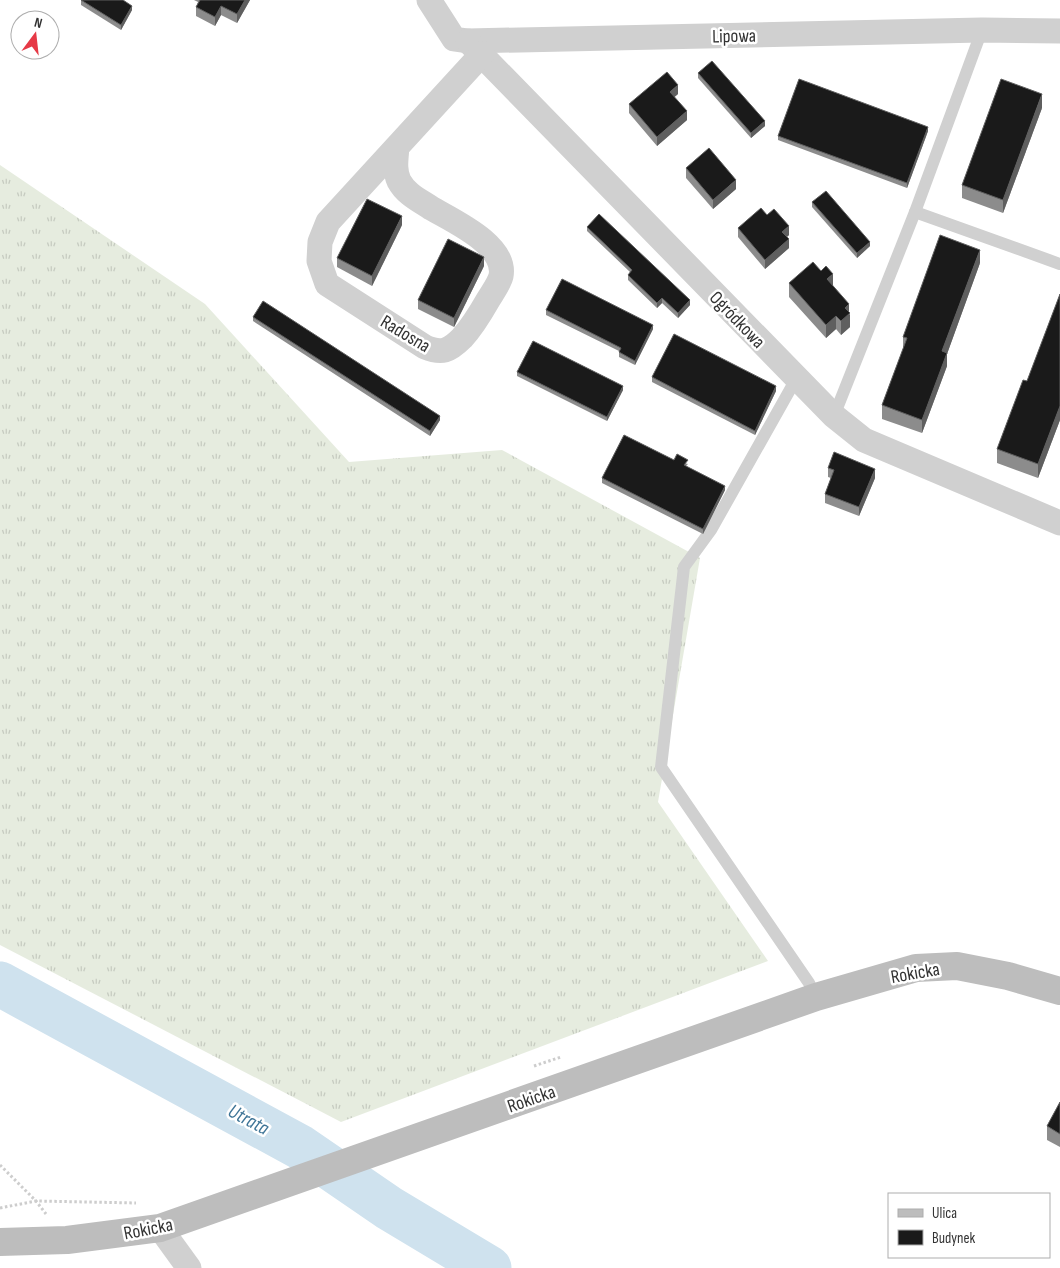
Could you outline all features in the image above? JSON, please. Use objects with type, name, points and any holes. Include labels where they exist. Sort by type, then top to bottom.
[{"type":"main road","name":"Rokicka","points":[[0,1242],[66,1240],[160,1228],[294,1182],[390,1146],[696,1041],[816,997],[916,968],[957,966],[1008,976],[1060,990]]},
{"type":"street","points":[[429,0],[454,39],[475,48]]},
{"type":"street","name":"Lipowa","points":[[475,48],[982,30],[1060,31]]},
{"type":"street","name":"Radosna","points":[[397,147],[395,166],[399,181],[409,194],[474,233],[492,248],[500,264],[501,277],[473,326],[446,350],[437,352],[425,347],[327,284],[319,261],[320,242],[328,222],[397,147],[475,48]]},
{"type":"street","name":"Ogródkowa","points":[[475,48],[834,416],[864,440],[1060,522]]},
{"type":"street","points":[[160,1228],[189,1268]]},
{"type":"lane","points":[[834,416],[916,212],[982,30]]},
{"type":"lane","points":[[916,212],[1060,264]]},
{"type":"lane","points":[[796,379],[711,530],[684,567],[661,767],[809,983],[816,997]]},
{"type":"path","points":[[0,1165],[36,1201],[66,1240]]},
{"type":"path","points":[[0,1208],[36,1201],[142,1203]]},
{"type":"green space","points":[[0,165],[205,304],[349,462],[502,450],[700,558],[658,802],[768,961],[341,1122],[0,945]]},
{"type":"building","points":[[81,0],[123,0],[132,6],[121,25]]},
{"type":"building","points":[[200,0],[245,0],[237,14],[221,6],[215,17],[196,7]]},
{"type":"building","points":[[712,61],[765,121],[751,133],[698,73]]},
{"type":"building","points":[[667,72],[678,85],[670,92],[687,111],[657,137],[629,104]]},
{"type":"building","points":[[799,79],[928,127],[907,183],[778,136]]},
{"type":"building","points":[[1001,79],[1042,94],[1003,200],[962,185]]},
{"type":"building","points":[[709,148],[736,180],[713,200],[686,168]]},
{"type":"building","points":[[826,191],[870,242],[857,253],[812,202]]},
{"type":"building","points":[[367,199],[402,216],[372,276],[337,258]]},
{"type":"building","points":[[761,208],[767,215],[774,209],[789,226],[782,232],[789,239],[765,260],[738,228]]},
{"type":"building","points":[[599,214],[690,300],[678,313],[662,298],[657,303],[628,275],[632,270],[587,227]]},
{"type":"building","points":[[940,235],[980,250],[942,351],[947,353],[922,420],[882,405],[907,338],[903,337]]},
{"type":"building","points":[[448,239],[484,257],[454,318],[418,300]]},
{"type":"building","points":[[813,262],[821,271],[826,266],[833,274],[827,279],[849,304],[845,308],[850,313],[841,321],[836,316],[826,325],[789,283]]},
{"type":"building","points":[[562,279],[653,325],[635,361],[619,352],[621,348],[546,310]]},
{"type":"building","points":[[1060,294],[1060,406],[1038,464],[997,449],[1023,380],[1027,381]]},
{"type":"building","points":[[263,301],[440,416],[430,431],[253,317]]},
{"type":"building","points":[[674,334],[776,386],[755,431],[652,377]]},
{"type":"building","points":[[533,341],[623,386],[607,417],[517,372]]},
{"type":"building","points":[[624,435],[674,460],[677,454],[688,460],[684,465],[725,486],[703,529],[602,478]]},
{"type":"building","points":[[834,452],[875,469],[859,507],[825,494],[834,470],[828,468]]},
{"type":"building","points":[[1060,1102],[1060,1134],[1047,1126]]},
{"type":"waterway","name":"Utrata","points":[[0,984],[300,1147],[389,1208],[489,1268]]}]
